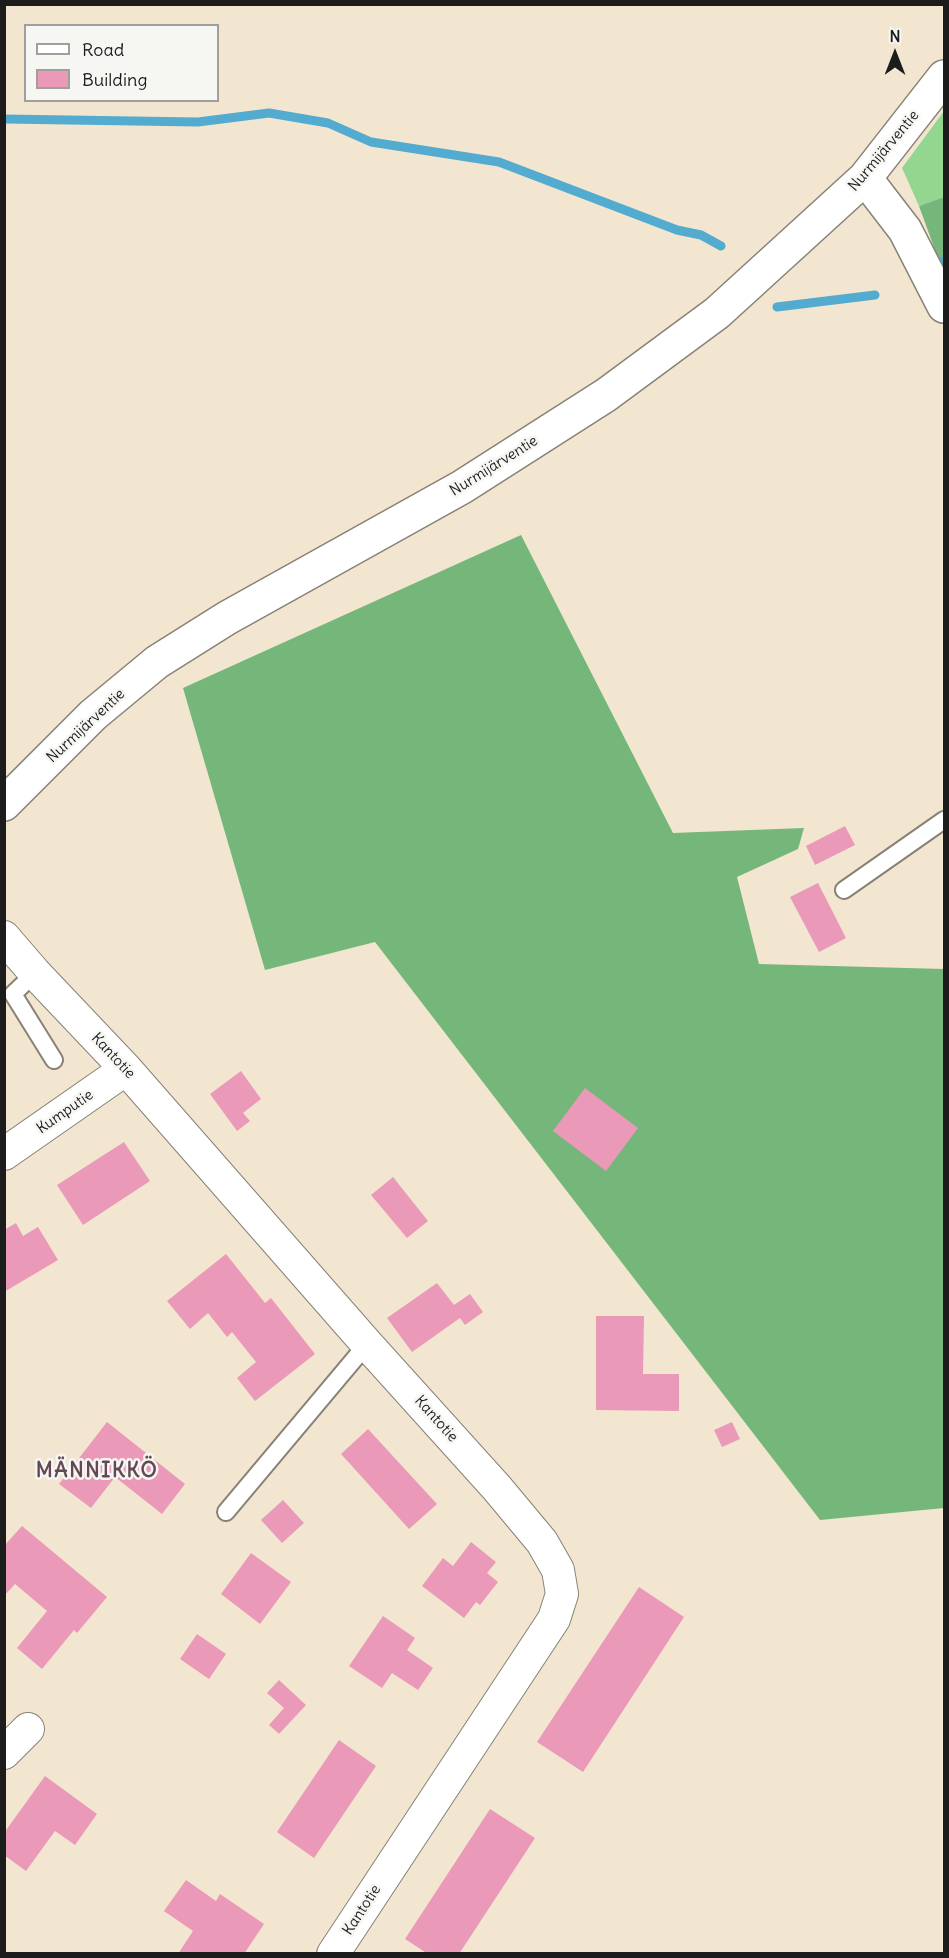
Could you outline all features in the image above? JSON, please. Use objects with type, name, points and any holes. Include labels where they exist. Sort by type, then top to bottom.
[{"type":"street","name":"Nurmijärventie","points":[[4,804],[93,715],[157,662],[227,618],[462,487],[606,395],[717,314],[865,178],[945,77]]},
{"type":"street","points":[[865,178],[905,230],[945,306]]},
{"type":"street","name":"Kantotie","points":[[4,938],[126,1069],[367,1344],[497,1488],[542,1542],[558,1570],[562,1594],[554,1619],[333,1953]]},
{"type":"street","name":"Kumputie","points":[[4,1154],[126,1069]]},
{"type":"street","points":[[4,1753],[28,1729]]},
{"type":"lane","points":[[844,890],[945,820]]},
{"type":"lane","points":[[35,973],[13,994],[54,1060]]},
{"type":"lane","points":[[226,1512],[367,1344]]},
{"type":"green space","points":[[944,111],[944,197],[919,206],[902,168]]},
{"type":"green space","points":[[944,197],[944,275],[919,206]]},
{"type":"green space","points":[[521,535],[673,833],[804,828],[798,849],[737,877],[759,964],[944,969],[944,1508],[820,1520],[375,942],[265,970],[183,688]]},
{"type":"building","points":[[845,826],[855,845],[815,865],[806,846]]},
{"type":"building","points":[[818,883],[846,938],[819,952],[790,897]]},
{"type":"building","points":[[241,1071],[261,1099],[243,1113],[250,1121],[237,1131],[210,1094]]},
{"type":"building","points":[[585,1088],[638,1128],[606,1171],[553,1131]]},
{"type":"building","points":[[124,1142],[150,1181],[83,1225],[57,1185]]},
{"type":"building","points":[[393,1177],[428,1221],[407,1238],[371,1195]]},
{"type":"building","points":[[16,1223],[23,1236],[38,1227],[58,1260],[4,1292],[4,1230]]},
{"type":"building","points":[[226,1254],[265,1303],[271,1298],[315,1354],[255,1401],[237,1378],[256,1362],[232,1332],[227,1337],[208,1313],[190,1329],[167,1301]]},
{"type":"building","points":[[437,1283],[454,1305],[470,1294],[483,1312],[465,1325],[460,1318],[412,1352],[387,1318]]},
{"type":"building","points":[[596,1316],[644,1316],[643,1374],[679,1374],[679,1411],[596,1410]]},
{"type":"building","points":[[107,1422],[185,1484],[162,1514],[115,1477],[91,1508],[59,1484]]},
{"type":"building","points":[[732,1422],[740,1439],[722,1447],[714,1430]]},
{"type":"building","points":[[368,1429],[437,1504],[409,1529],[341,1454]]},
{"type":"building","points":[[283,1500],[304,1523],[282,1543],[261,1520]]},
{"type":"building","points":[[22,1526],[107,1597],[77,1633],[74,1630],[42,1669],[17,1648],[47,1611],[15,1584],[4,1596],[4,1546]]},
{"type":"building","points":[[471,1542],[496,1562],[487,1573],[498,1582],[480,1605],[476,1602],[464,1618],[422,1586],[443,1558],[453,1566]]},
{"type":"building","points":[[251,1553],[291,1582],[260,1624],[221,1594]]},
{"type":"building","points":[[639,1587],[684,1617],[583,1772],[537,1742]]},
{"type":"building","points":[[383,1616],[415,1638],[407,1650],[433,1668],[418,1690],[392,1673],[382,1688],[349,1666]]},
{"type":"building","points":[[197,1634],[226,1654],[209,1679],[180,1659]]},
{"type":"building","points":[[279,1680],[306,1705],[279,1734],[269,1725],[284,1708],[267,1693]]},
{"type":"building","points":[[339,1740],[376,1766],[314,1858],[277,1832]]},
{"type":"building","points":[[45,1776],[97,1814],[75,1845],[55,1831],[26,1871],[4,1855],[4,1833]]},
{"type":"building","points":[[490,1809],[535,1838],[459,1954],[428,1954],[405,1939]]},
{"type":"building","points":[[186,1880],[216,1901],[220,1894],[264,1924],[244,1954],[178,1954],[193,1931],[164,1911]]},
{"type":"waterway","points":[[4,119],[198,122],[269,113],[328,123],[371,142],[499,162],[677,230],[701,235],[721,246]]},
{"type":"waterway","points":[[777,307],[875,295]]},
{"type":"district","name":"MÄNNIKKÖ","points":[[97,1471]]}]
